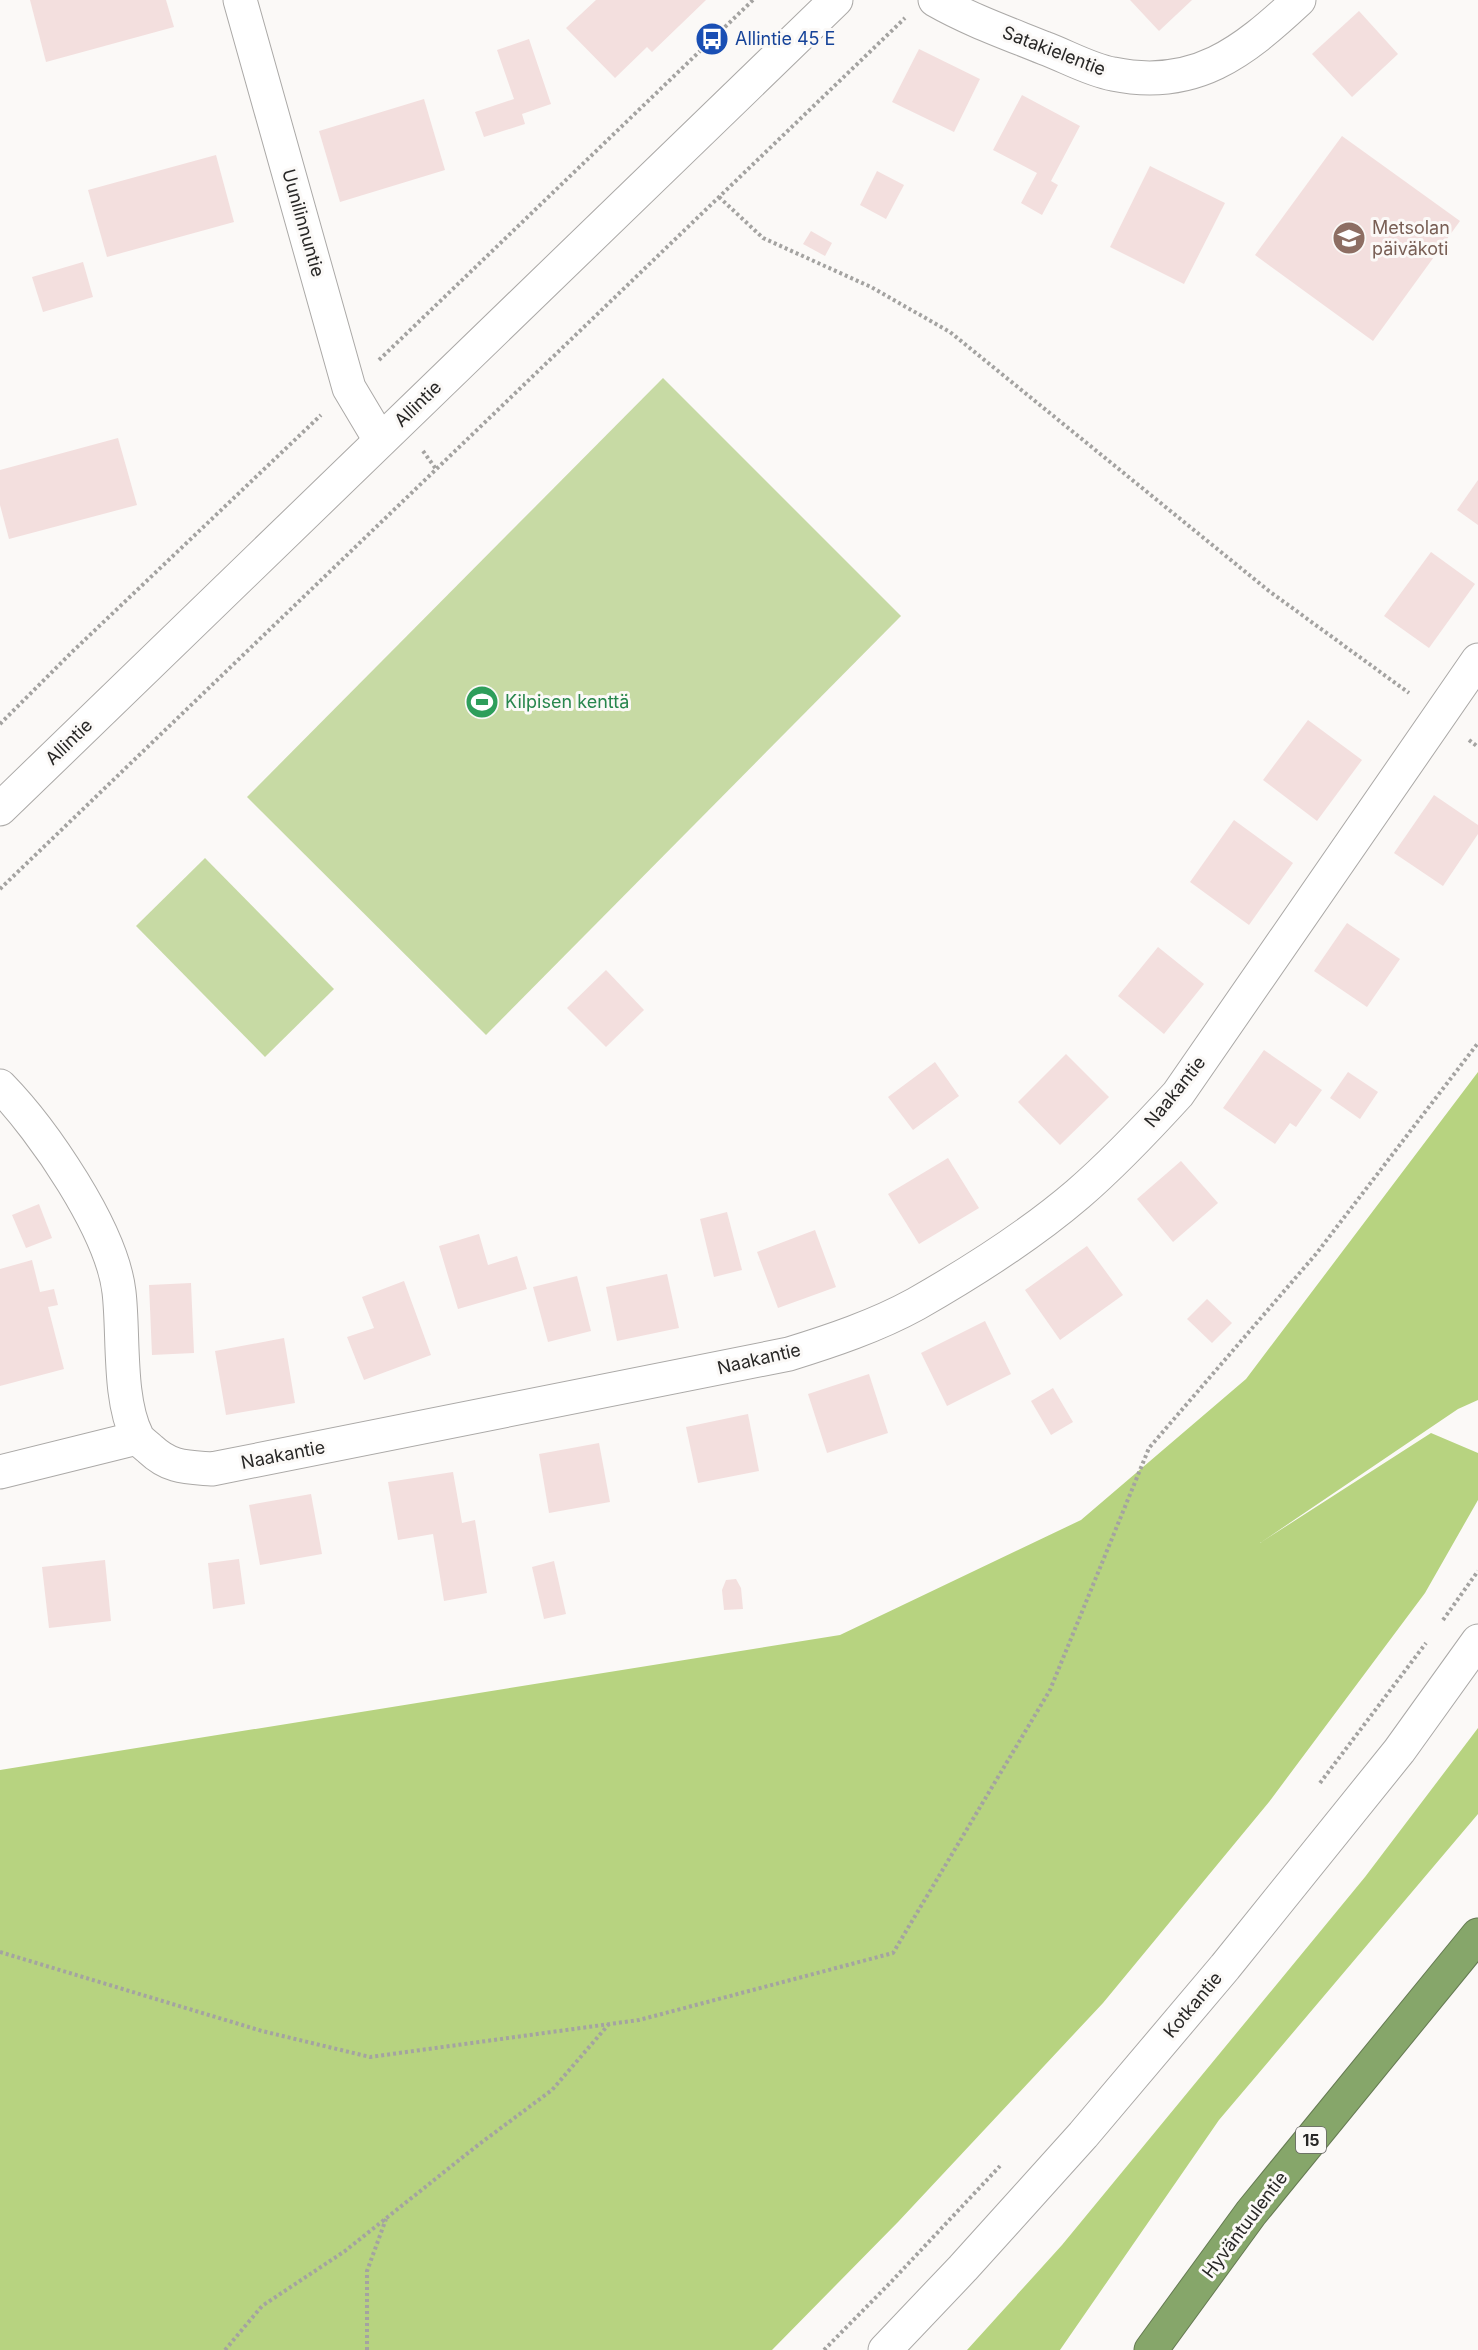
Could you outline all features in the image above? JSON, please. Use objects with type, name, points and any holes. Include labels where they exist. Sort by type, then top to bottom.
[{"type":"highway","name":"Hyväntuulentie","points":[[1151,2350],[1251,2212],[1478,1935]]},
{"type":"street","name":"Uunilinnuntie","points":[[240,0],[349,388],[380,440]]},
{"type":"street","name":"Allintie","points":[[0,809],[836,0]]},
{"type":"street","name":"Satakielentie","points":[[935,0],[959,14],[1110,74],[1143,78],[1186,75],[1233,55],[1264,33],[1299,0]]},
{"type":"street","name":"Naakantie","points":[[137,1438],[159,1458],[176,1466],[212,1469],[789,1354],[842,1337],[914,1305],[1010,1245],[1077,1195],[1132,1145],[1178,1094],[1478,660]]},
{"type":"street","points":[[0,1086],[23,1109],[74,1185],[105,1242],[119,1290],[127,1404],[137,1438],[0,1472]]},
{"type":"street","name":"Kotkantie","points":[[885,2350],[963,2268],[1083,2135],[1225,1967],[1399,1751],[1478,1641]]},
{"type":"path","points":[[0,890],[906,16]]},
{"type":"path","points":[[718,197],[764,238],[871,287],[950,332],[1122,469],[1269,591],[1440,715]]},
{"type":"path","points":[[0,1952],[262,2031],[370,2057],[639,2019],[893,1953],[1050,1690],[1149,1448],[1316,1254],[1478,1043]]},
{"type":"path","points":[[1437,1628],[1478,1571]]},
{"type":"path","points":[[1317,1787],[1431,1637]]},
{"type":"path","points":[[225,2350],[262,2306],[345,2251],[478,2145],[552,2090],[609,2024]]},
{"type":"path","points":[[824,2350],[1005,2161]]},
{"type":"path","points":[[367,2350],[367,2271],[386,2219]]},
{"type":"green space","points":[[663,378],[901,616],[486,1035],[247,797]]},
{"type":"green space","points":[[205,858],[334,989],[265,1057],[136,926]]},
{"type":"green space","points":[[1478,1072],[1478,1400],[1458,1409],[1260,1543],[1431,1433],[1478,1453],[1478,1500],[1425,1593],[1269,1802],[1103,2003],[898,2222],[772,2350],[0,2350],[0,1770],[840,1635],[1081,1520],[1246,1379]]},
{"type":"green space","points":[[1478,1728],[1478,1814],[1219,2120],[1060,2350],[967,2350],[1062,2245],[1365,1877]]},
{"type":"building","points":[[30,0],[166,0],[174,27],[46,62]]},
{"type":"building","points":[[596,0],[706,0],[652,52],[647,47],[615,78],[566,28]]},
{"type":"building","points":[[1130,0],[1192,0],[1159,31]]},
{"type":"building","points":[[1359,11],[1398,54],[1352,97],[1312,54]]},
{"type":"building","points":[[529,39],[551,104],[522,114],[525,124],[484,137],[475,112],[514,99],[497,50]]},
{"type":"building","points":[[919,49],[980,79],[954,132],[892,102]]},
{"type":"building","points":[[1022,95],[1080,126],[1051,181],[1058,185],[1042,215],[1021,203],[1037,173],[993,150]]},
{"type":"building","points":[[424,99],[445,170],[340,202],[319,131]]},
{"type":"building","points":[[1342,136],[1460,221],[1373,341],[1255,255]]},
{"type":"building","points":[[216,155],[234,222],[107,257],[88,190]]},
{"type":"building","points":[[1150,166],[1225,203],[1184,284],[1110,247]]},
{"type":"building","points":[[877,171],[904,185],[886,219],[860,205]]},
{"type":"building","points":[[811,231],[832,243],[825,256],[803,244]]},
{"type":"building","points":[[83,262],[93,297],[43,312],[32,277]]},
{"type":"building","points":[[118,438],[137,505],[9,539],[0,505],[0,470]]},
{"type":"building","points":[[1478,480],[1478,525],[1457,510]]},
{"type":"building","points":[[1431,552],[1475,584],[1429,648],[1384,616]]},
{"type":"building","points":[[1308,720],[1362,760],[1317,821],[1263,780]]},
{"type":"building","points":[[1434,795],[1478,825],[1478,834],[1443,886],[1394,853]]},
{"type":"building","points":[[1234,820],[1293,863],[1249,925],[1190,882]]},
{"type":"building","points":[[1347,923],[1400,959],[1367,1007],[1314,971]]},
{"type":"building","points":[[1158,947],[1204,984],[1164,1034],[1118,996]]},
{"type":"building","points":[[606,970],[644,1010],[606,1047],[567,1008]]},
{"type":"building","points":[[1264,1050],[1322,1090],[1296,1127],[1290,1123],[1275,1144],[1223,1108]]},
{"type":"building","points":[[1066,1054],[1109,1097],[1060,1145],[1018,1102]]},
{"type":"building","points":[[935,1062],[959,1096],[913,1130],[888,1097]]},
{"type":"building","points":[[1348,1072],[1378,1092],[1360,1119],[1330,1098]]},
{"type":"building","points":[[948,1158],[979,1208],[919,1244],[888,1194]]},
{"type":"building","points":[[1181,1161],[1218,1203],[1173,1242],[1137,1199]]},
{"type":"building","points":[[39,1204],[52,1238],[26,1248],[12,1215]]},
{"type":"building","points":[[727,1212],[742,1270],[714,1277],[700,1219]]},
{"type":"building","points":[[815,1230],[836,1287],[778,1308],[757,1252]]},
{"type":"building","points":[[479,1234],[488,1265],[517,1256],[527,1289],[458,1309],[439,1246]]},
{"type":"building","points":[[1087,1246],[1123,1295],[1060,1340],[1025,1290]]},
{"type":"building","points":[[32,1260],[40,1292],[54,1289],[58,1305],[48,1307],[64,1369],[0,1386],[0,1269]]},
{"type":"building","points":[[667,1274],[679,1328],[617,1341],[606,1287]]},
{"type":"building","points":[[577,1276],[591,1331],[548,1342],[533,1287]]},
{"type":"building","points":[[404,1281],[431,1355],[364,1380],[347,1337],[374,1328],[362,1297]]},
{"type":"building","points":[[191,1283],[194,1353],[152,1355],[149,1285]]},
{"type":"building","points":[[1207,1299],[1232,1323],[1212,1343],[1187,1319]]},
{"type":"building","points":[[985,1321],[1011,1374],[947,1406],[921,1353]]},
{"type":"building","points":[[284,1338],[295,1403],[226,1415],[215,1351]]},
{"type":"building","points":[[869,1374],[888,1433],[827,1453],[808,1394]]},
{"type":"building","points":[[1053,1388],[1073,1422],[1051,1435],[1031,1401]]},
{"type":"building","points":[[748,1414],[759,1471],[698,1483],[686,1427]]},
{"type":"building","points":[[599,1443],[610,1502],[549,1513],[539,1454]]},
{"type":"building","points":[[453,1472],[462,1523],[475,1520],[487,1593],[444,1601],[433,1534],[398,1540],[388,1482]]},
{"type":"building","points":[[311,1494],[322,1554],[260,1565],[249,1505]]},
{"type":"building","points":[[239,1559],[245,1604],[213,1609],[208,1563]]},
{"type":"building","points":[[105,1560],[111,1621],[49,1628],[42,1567]]},
{"type":"building","points":[[554,1561],[566,1614],[544,1619],[532,1567]]},
{"type":"building","points":[[736,1579],[741,1588],[743,1609],[724,1610],[722,1590],[726,1580]]},
{"type":"place","name":"Allintie 45 E","points":[[712,39]]},
{"type":"place","name":"Metsolan päiväkoti","points":[[1349,238]]},
{"type":"place","name":"Kilpisen kenttä","points":[[482,702]]}]
